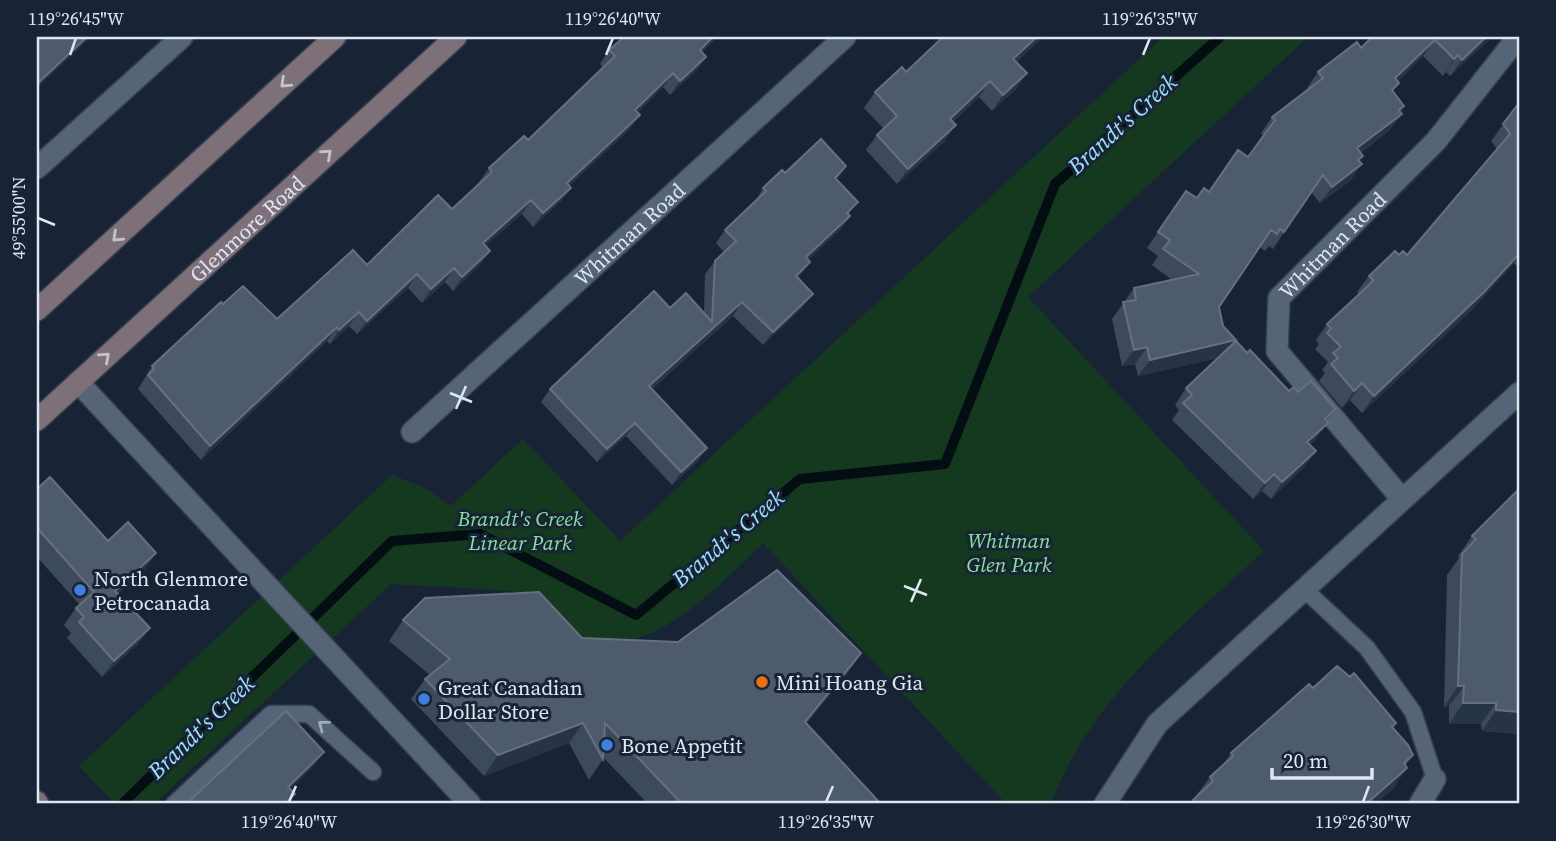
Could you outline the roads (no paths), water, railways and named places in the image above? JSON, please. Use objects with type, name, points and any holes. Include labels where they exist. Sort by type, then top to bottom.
[{"type":"main road","points":[[37,310],[335,37]]},
{"type":"main road","name":"Glenmore Road","points":[[37,419],[456,37]]},
{"type":"street","points":[[37,167],[181,37]]},
{"type":"street","name":"Whitman Road","points":[[412,432],[845,37]]},
{"type":"street","name":"Whitman Road","points":[[1402,499],[1277,351],[1279,299],[1436,141],[1518,37]]},
{"type":"street","points":[[78,382],[470,804]]},
{"type":"street","points":[[1105,804],[1157,724],[1519,393]]},
{"type":"street","points":[[1420,804],[1435,779]]},
{"type":"lane","points":[[1304,589],[1367,648],[1413,712],[1435,779]]},
{"type":"lane","points":[[174,804],[271,714],[309,714],[373,772]]},
{"type":"waterway","name":"Brandt's Creek","points":[[122,804],[392,541],[480,534],[636,615],[800,479],[945,464],[1055,184],[1220,37]]},
{"type":"place","name":"North Glenmore Petrocanada","points":[[80,590]]},
{"type":"place","name":"Mini Hoang Gia","points":[[762,682]]},
{"type":"place","name":"Great Canadian Dollar Store","points":[[424,699]]},
{"type":"place","name":"Bone Appetit","points":[[607,745]]},
{"type":"park label","name":"Brandt's Creek Linear Park","points":[[520,530]]},
{"type":"park label","name":"Whitman Glen Park","points":[[1009,552]]}]
